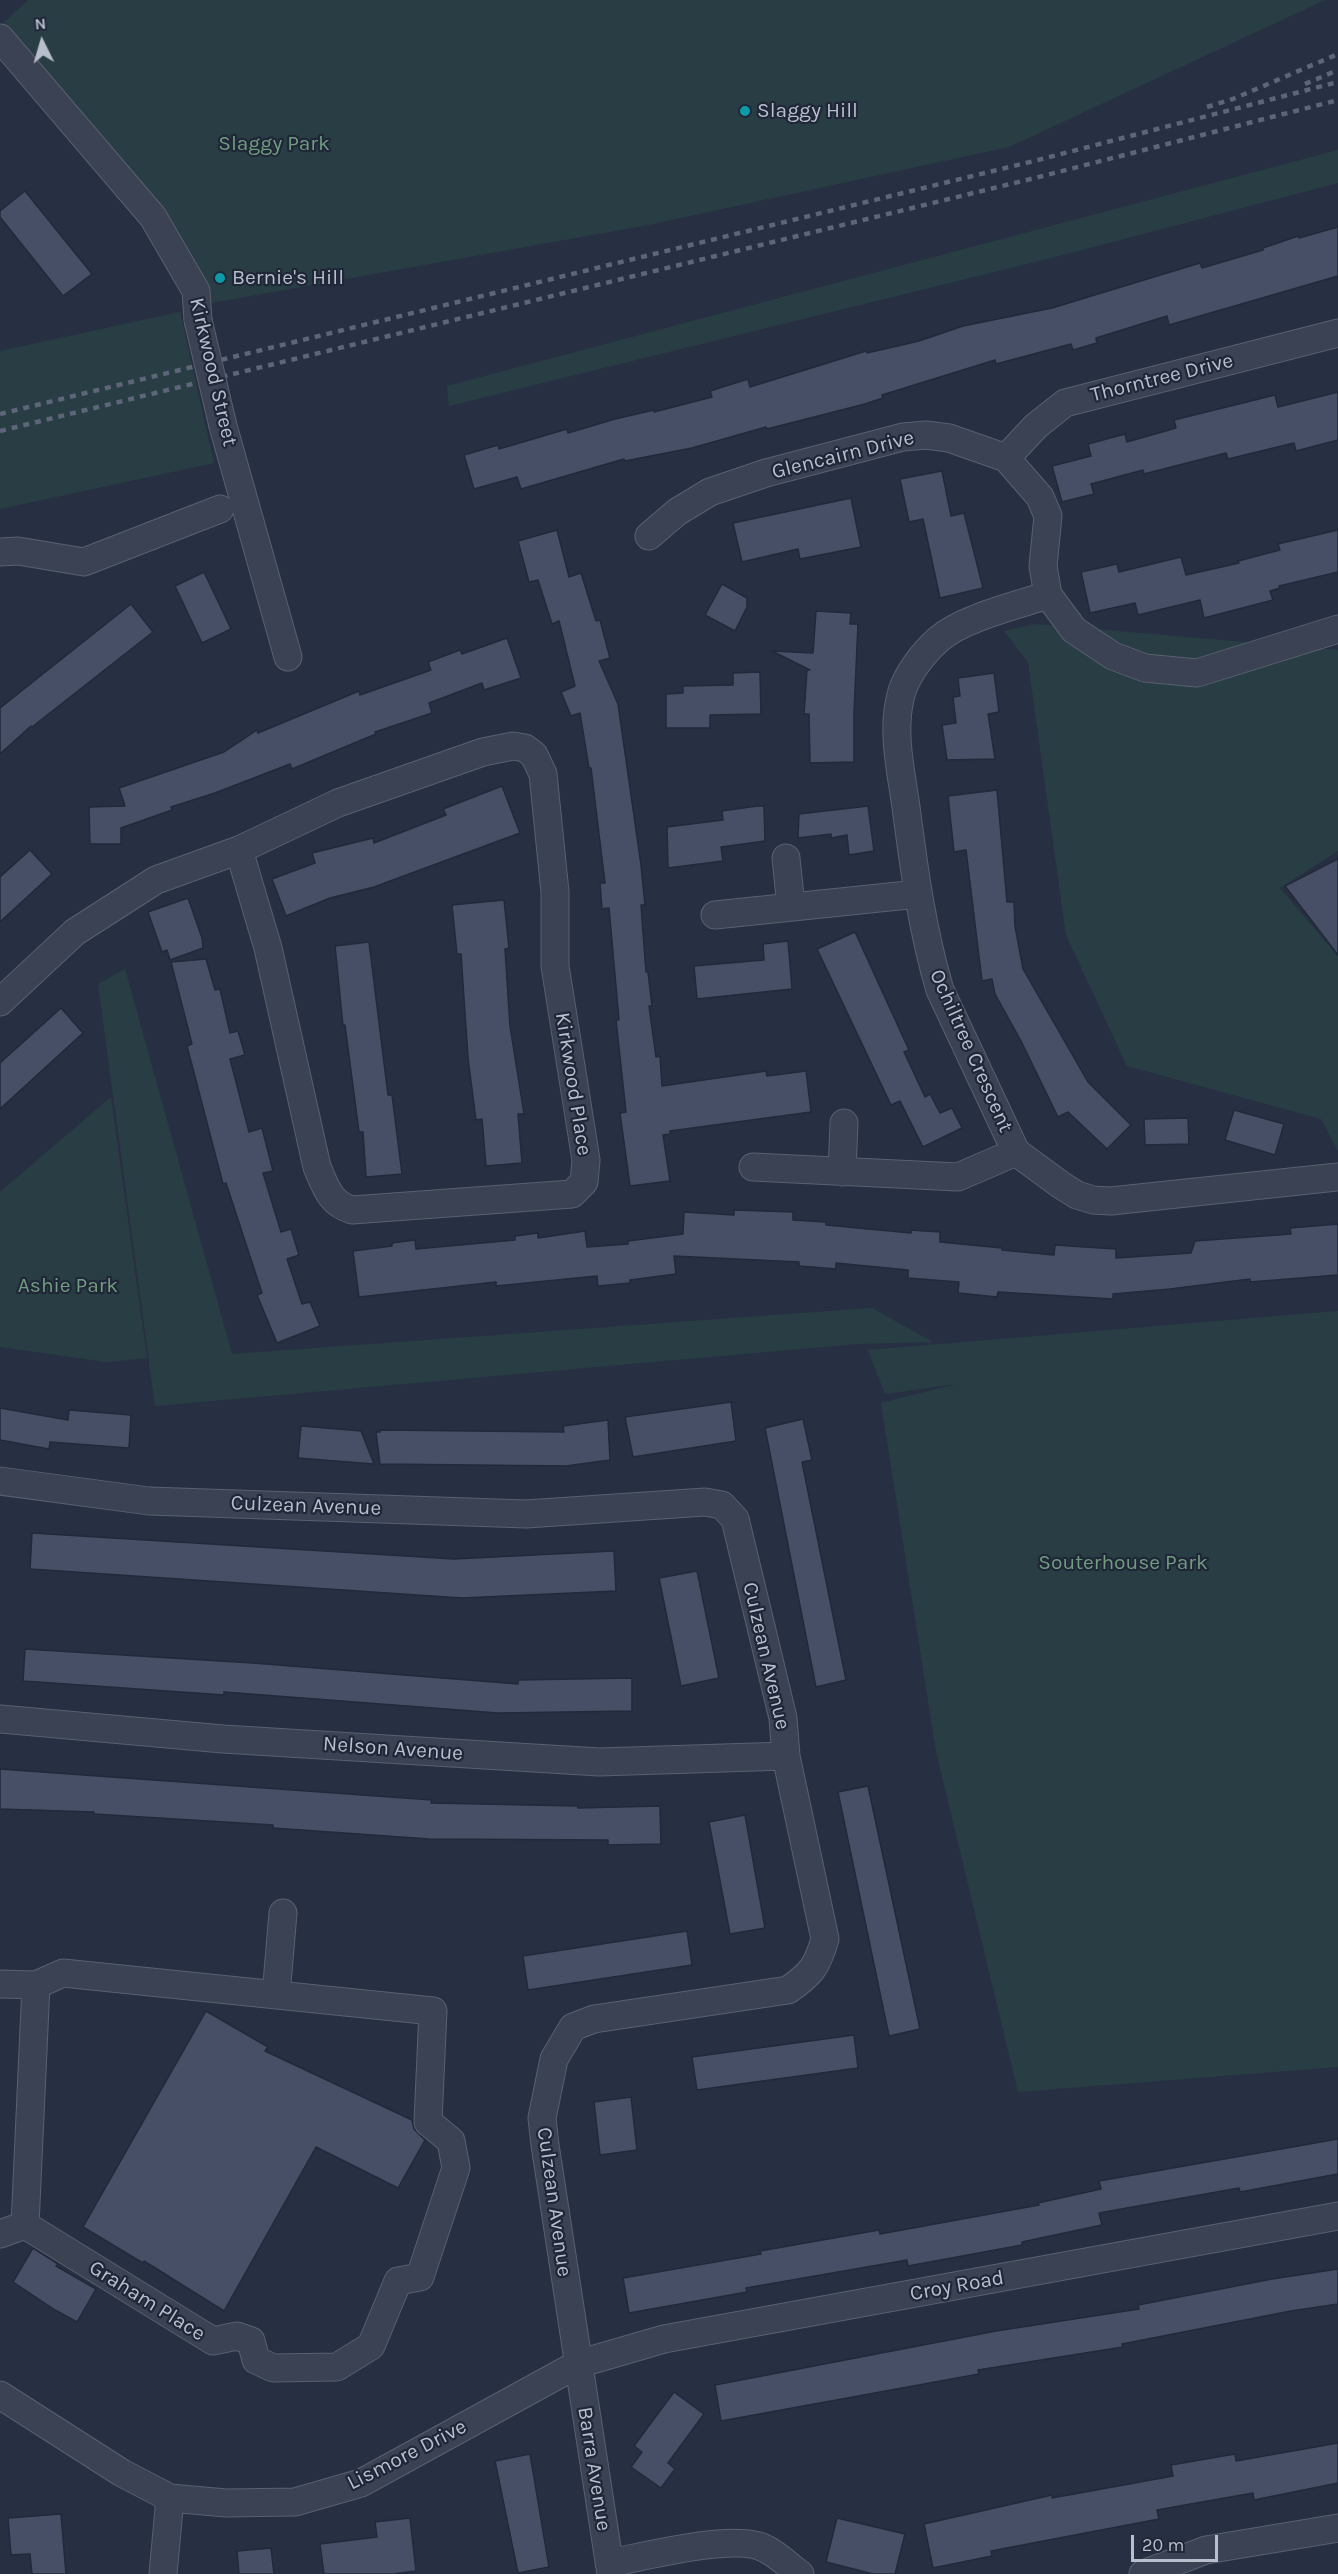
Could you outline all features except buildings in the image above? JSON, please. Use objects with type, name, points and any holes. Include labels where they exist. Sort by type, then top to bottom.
[{"type":"street","name":"Kirkwood Street","points":[[0,38],[153,217],[196,291],[198,320],[223,426],[288,657]]},
{"type":"street","name":"Thorntree Drive","points":[[1006,458],[1036,426],[1065,403],[1338,333]]},
{"type":"street","name":"Glencairn Drive","points":[[649,536],[677,512],[710,492],[766,473],[903,437],[926,435],[949,438],[1006,458],[1040,497],[1048,516],[1043,566],[1048,595],[1074,630],[1113,656],[1145,668],[1197,673],[1338,629]]},
{"type":"street","points":[[0,552],[18,551],[84,562],[220,510]]},
{"type":"street","name":"Ochiltree Crescent","points":[[1048,595],[960,625],[941,637],[925,653],[900,696],[895,727],[918,894],[940,990],[1016,1152],[1060,1185],[1077,1195],[1093,1200],[1111,1201],[1338,1177]]},
{"type":"street","name":"Kirkwood Place","points":[[0,1002],[75,932],[156,880],[239,850],[338,803],[483,752],[513,746],[525,748],[534,755],[543,774],[555,892],[555,966],[586,1160],[584,1182],[572,1194],[352,1210],[339,1206],[327,1191],[317,1167],[268,948],[239,850]]},
{"type":"street","points":[[786,858],[790,906]]},
{"type":"street","points":[[715,915],[918,894]]},
{"type":"street","points":[[842,1172],[844,1123]]},
{"type":"street","points":[[753,1167],[958,1177],[1016,1152]]},
{"type":"street","name":"Culzean Avenue","points":[[0,1481],[149,1501],[514,1514],[705,1502],[722,1504],[735,1520],[783,1718],[786,1756],[825,1939],[819,1962],[808,1976],[788,1990],[594,2019],[573,2027],[554,2059],[542,2118],[578,2364]]},
{"type":"street","name":"Nelson Avenue","points":[[0,1719],[223,1739],[599,1762],[786,1756]]},
{"type":"street","points":[[276,1995],[284,1913]]},
{"type":"street","name":"Graham Place","points":[[0,1984],[36,1985],[63,1973],[433,2011],[428,2122],[451,2141],[456,2168],[420,2277],[398,2281],[370,2346],[337,2367],[273,2368],[256,2360],[251,2341],[237,2336],[213,2341],[12,2229],[36,1985]]},
{"type":"street","name":"Croy Road","points":[[578,2364],[664,2339],[1338,2216]]},
{"type":"street","name":"Lismore Drive","points":[[0,2395],[122,2473],[170,2498],[226,2503],[295,2502],[361,2483],[578,2364]]},
{"type":"street","name":"Barra Avenue","points":[[578,2364],[610,2568]]},
{"type":"street","points":[[163,2574],[170,2498]]},
{"type":"street","points":[[1143,2574],[1206,2550],[1338,2528]]},
{"type":"street","points":[[610,2568],[718,2544],[748,2543],[766,2548],[800,2574]]},
{"type":"green space","name":"Slaggy Park","points":[[28,0],[1325,0],[1009,147],[648,225],[211,303],[3,23]]},
{"type":"green space","points":[[1338,150],[1338,183],[1051,258],[449,406],[447,386]]},
{"type":"green space","points":[[180,312],[214,463],[0,509],[0,351]]},
{"type":"green space","points":[[1036,624],[1338,650],[1338,851],[1280,888],[1338,956],[1338,1151],[1321,1119],[1127,1066],[1066,935],[1028,662],[1004,631]]},
{"type":"green space","points":[[125,969],[232,1354],[872,1308],[933,1342],[857,1344],[155,1406],[98,984]]},
{"type":"green space","name":"Ashie Park","points":[[111,1097],[147,1358],[107,1362],[0,1347],[0,1192]]},
{"type":"green space","name":"Souterhouse Park","points":[[1338,1311],[1338,2067],[1018,2092],[936,1751],[881,1403],[956,1384],[885,1394],[868,1350]]},
{"type":"railway","points":[[1207,107],[1233,99],[1338,54]]},
{"type":"railway","points":[[1305,84],[1338,70]]},
{"type":"railway","points":[[0,414],[1038,160],[1338,82]]},
{"type":"railway","points":[[0,431],[1039,177],[1338,100]]},
{"type":"place","name":"Slaggy Hill","points":[[745,111]]},
{"type":"place","name":"Bernie's Hill","points":[[220,278]]}]
